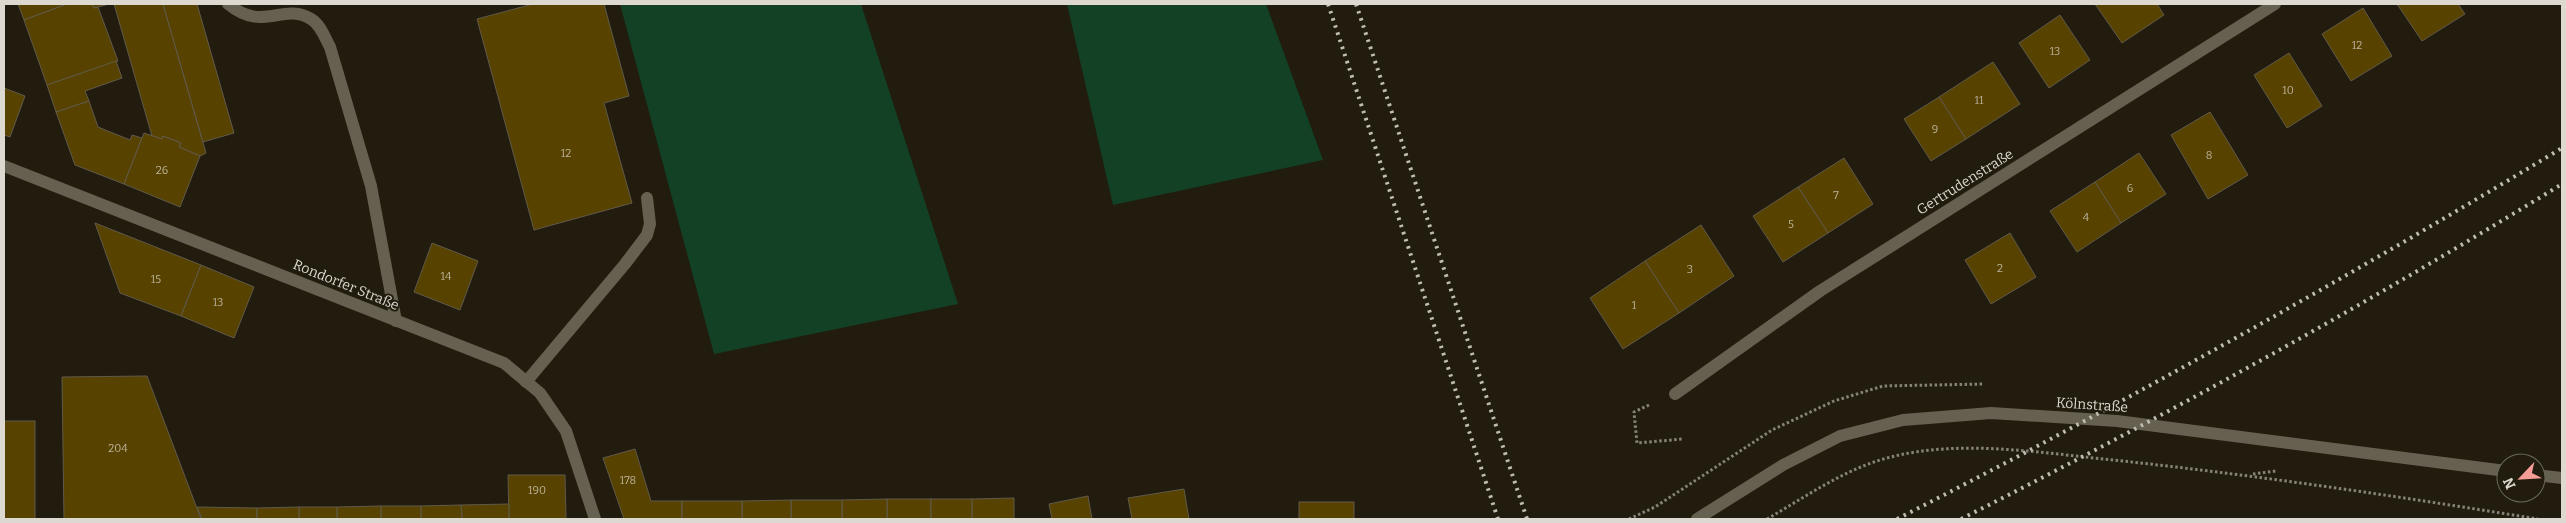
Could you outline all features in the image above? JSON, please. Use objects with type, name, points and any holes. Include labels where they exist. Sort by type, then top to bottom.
[{"type":"street","points":[[228,4],[240,14],[254,18],[294,13],[311,19],[320,28],[330,47],[371,186],[396,321]]},
{"type":"street","name":"Gertrudenstraße","points":[[1675,394],[1820,291],[2275,4]]},
{"type":"street","name":"Rondorfer Straße","points":[[4,166],[504,363],[540,393],[566,431],[595,519]]},
{"type":"street","points":[[526,382],[647,235],[650,224],[647,198]]},
{"type":"street","name":"Kölnstraße","points":[[1697,519],[1783,465],[1840,436],[1903,420],[1990,413],[2117,421],[2496,470]]},
{"type":"street","points":[[2546,476],[2562,478]]},
{"type":"path","points":[[1634,412],[1638,443],[1684,439]]},
{"type":"path","points":[[1767,519],[1833,480],[1891,457],[1932,450],[2003,449],[2247,474],[2538,519]]},
{"type":"green space","points":[[620,4],[861,4],[958,304],[714,354]]},
{"type":"green space","points":[[1067,4],[1266,4],[1323,160],[1113,205]]},
{"type":"building","points":[[18,4],[67,4],[24,20]]},
{"type":"building","points":[[67,4],[92,4],[94,8],[98,7],[118,61],[47,85],[24,20]]},
{"type":"building","points":[[92,4],[109,4],[94,8]]},
{"type":"building","points":[[114,4],[163,4],[206,153],[200,156],[179,147],[181,143],[163,136],[162,139],[152,136]]},
{"type":"building","points":[[163,4],[197,4],[234,133],[203,142]]},
{"type":"building","points":[[533,4],[604,4],[629,96],[604,103],[632,203],[534,230],[477,19]]},
{"type":"building","points":[[2095,4],[2157,4],[2164,15],[2122,43]]},
{"type":"building","points":[[2397,4],[2458,4],[2465,14],[2422,41]]},
{"type":"building","points":[[2363,8],[2392,56],[2351,81],[2322,34]]},
{"type":"building","points":[[2060,15],[2090,60],[2049,88],[2019,43]]},
{"type":"building","points":[[2289,53],[2322,106],[2287,128],[2254,75]]},
{"type":"building","points":[[116,61],[122,78],[85,91],[89,101],[56,112],[47,85]]},
{"type":"building","points":[[1993,62],[2020,104],[1966,139],[1939,97]]},
{"type":"building","points":[[4,88],[25,96],[10,137],[4,135]]},
{"type":"building","points":[[1939,97],[1966,139],[1931,161],[1904,119]]},
{"type":"building","points":[[89,101],[98,127],[130,140],[132,135],[142,138],[124,184],[75,165],[56,112]]},
{"type":"building","points":[[2210,112],[2248,175],[2208,199],[2171,135]]},
{"type":"building","points":[[144,133],[162,139],[163,136],[181,143],[179,147],[200,156],[180,207],[124,184]]},
{"type":"building","points":[[2139,153],[2166,194],[2121,223],[2095,182]]},
{"type":"building","points":[[1844,158],[1873,204],[1828,233],[1798,187]]},
{"type":"building","points":[[2095,182],[2121,223],[2077,252],[2050,211]]},
{"type":"building","points":[[1798,187],[1828,233],[1783,262],[1753,216]]},
{"type":"building","points":[[95,223],[201,265],[181,316],[120,293]]},
{"type":"building","points":[[1701,225],[1734,276],[1679,313],[1645,261]]},
{"type":"building","points":[[2010,233],[2036,277],[1991,304],[1965,260]]},
{"type":"building","points":[[432,243],[478,261],[460,310],[414,292]]},
{"type":"building","points":[[1645,261],[1679,313],[1623,349],[1590,298]]},
{"type":"building","points":[[201,265],[254,287],[234,338],[181,316]]},
{"type":"building","points":[[147,376],[201,519],[64,519],[62,377]]},
{"type":"building","points":[[4,421],[35,421],[35,519],[4,519]]},
{"type":"building","points":[[635,449],[651,501],[682,501],[682,519],[624,519],[603,458]]},
{"type":"building","points":[[508,475],[565,475],[566,519],[509,519]]},
{"type":"building","points":[[1184,489],[1189,519],[1132,519],[1128,498]]},
{"type":"building","points":[[1088,496],[1092,519],[1052,519],[1049,504]]},
{"type":"building","points":[[1014,498],[1014,519],[972,519],[972,499]]},
{"type":"building","points":[[887,499],[931,499],[931,519],[887,519]]},
{"type":"building","points":[[887,499],[887,519],[842,519],[842,500]]},
{"type":"building","points":[[931,499],[972,499],[972,519],[931,519]]},
{"type":"building","points":[[791,500],[842,500],[842,519],[791,519]]},
{"type":"building","points":[[791,500],[791,519],[742,519],[742,501]]},
{"type":"building","points":[[682,501],[742,501],[742,519],[682,519]]},
{"type":"building","points":[[1299,502],[1354,502],[1354,519],[1299,519]]},
{"type":"building","points":[[509,504],[509,519],[462,519],[461,505]]},
{"type":"building","points":[[461,505],[462,519],[421,519],[421,506]]},
{"type":"building","points":[[381,506],[421,506],[421,519],[381,519]]},
{"type":"building","points":[[381,506],[381,519],[337,519],[337,507]]},
{"type":"building","points":[[197,507],[257,508],[257,519],[202,519]]},
{"type":"building","points":[[299,507],[337,507],[337,519],[299,519]]},
{"type":"building","points":[[299,507],[299,519],[257,519],[257,508]]},
{"type":"railway","points":[[1328,4],[1498,519]]},
{"type":"railway","points":[[1356,4],[1527,519]]},
{"type":"railway","points":[[1897,519],[2150,386],[2316,293],[2562,148]]},
{"type":"railway","points":[[1961,519],[2114,440],[2265,358],[2489,229],[2562,184]]}]
